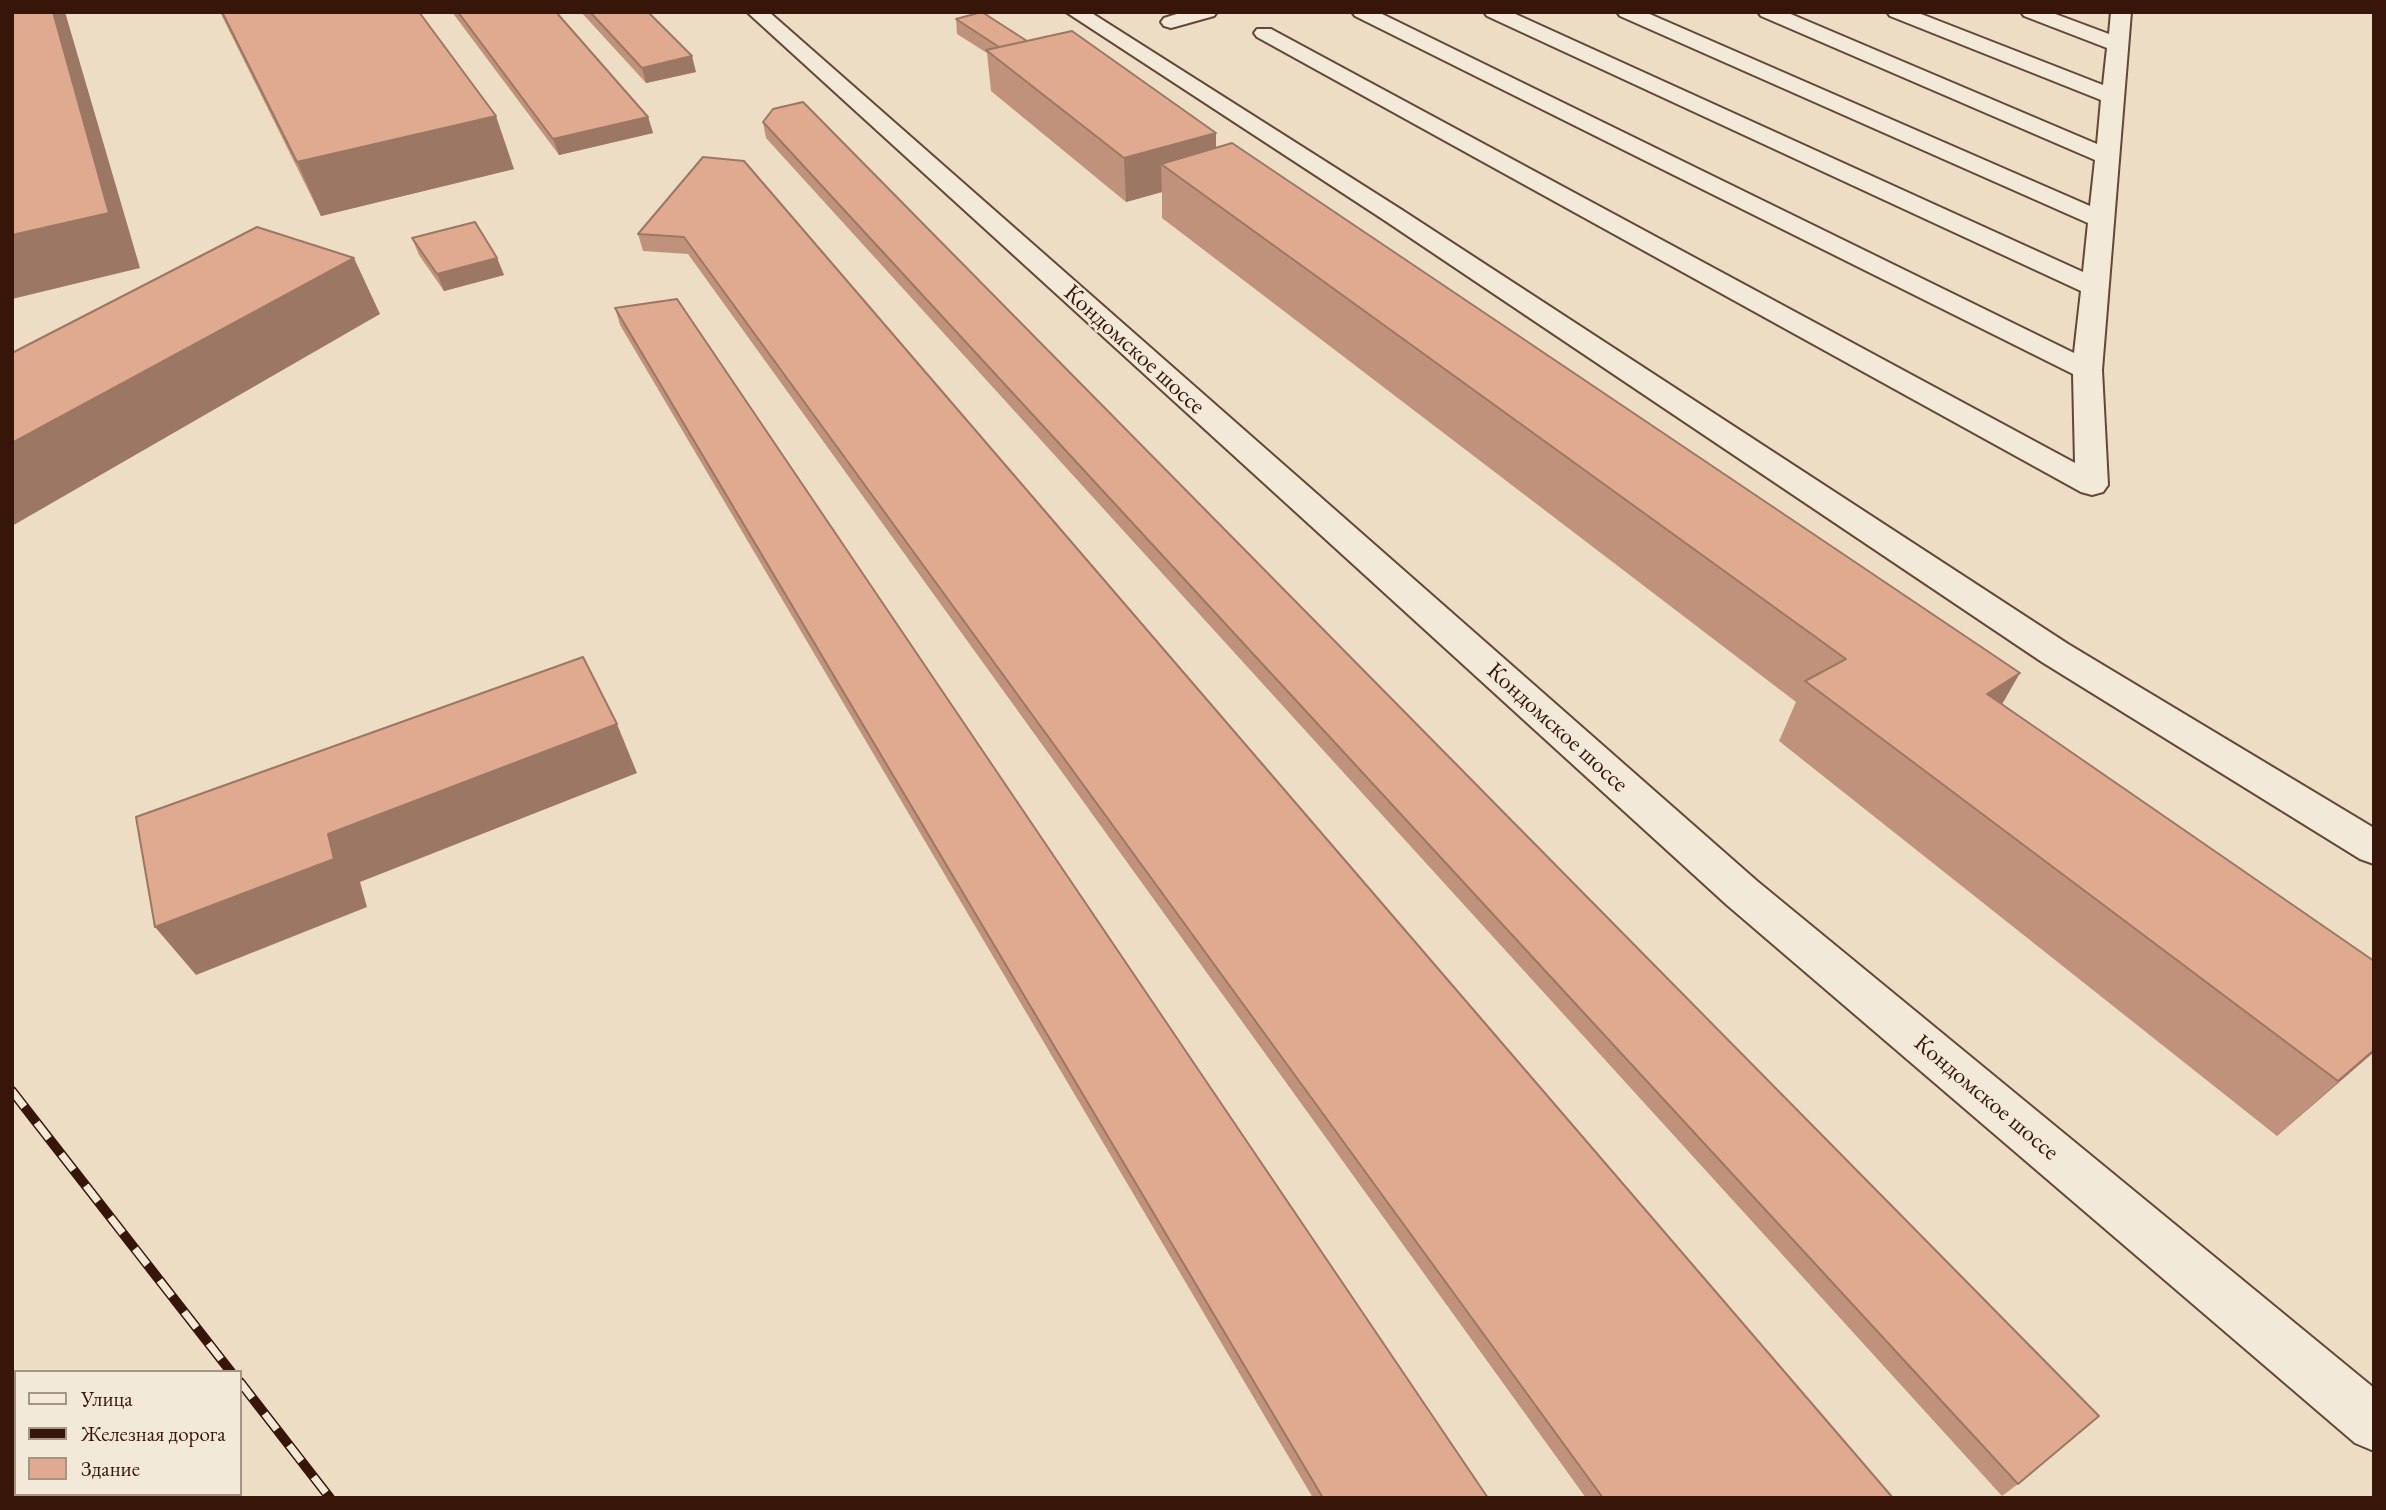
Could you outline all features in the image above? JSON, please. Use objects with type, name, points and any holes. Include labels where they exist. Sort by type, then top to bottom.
[{"type":"street","name":"Кондомское шоссе","points":[[757,12],[1742,893],[2374,1424]]},
{"type":"street","points":[[1076,12],[1394,215],[2055,653],[2374,848]]},
{"type":"street","points":[[1171,22],[1207,12]]},
{"type":"street","points":[[1362,12],[2087,370]]},
{"type":"street","points":[[1494,12],[2094,287]]},
{"type":"street","points":[[1627,12],[2102,220]]},
{"type":"street","points":[[1768,12],[2108,157]]},
{"type":"street","points":[[1897,12],[2113,97]]},
{"type":"street","points":[[2031,12],[2119,45]]},
{"type":"street","points":[[1264,33],[2092,485],[2087,370],[2122,12]]},
{"type":"building","points":[[12,12],[53,12],[109,213],[12,235]]},
{"type":"building","points":[[222,12],[419,12],[496,116],[297,162]]},
{"type":"building","points":[[458,12],[556,12],[648,117],[553,139]]},
{"type":"building","points":[[590,12],[648,12],[692,56],[642,68]]},
{"type":"building","points":[[982,12],[1027,41],[999,47],[956,19]]},
{"type":"building","points":[[1072,31],[1216,133],[1124,158],[986,50]]},
{"type":"building","points":[[803,102],[2099,1416],[2018,1484],[763,122],[773,109]]},
{"type":"building","points":[[1232,143],[2020,673],[1987,694],[2374,961],[2374,1050],[2338,1081],[1805,681],[1846,659],[1161,164]]},
{"type":"building","points":[[703,157],[744,161],[1893,1498],[1603,1498],[684,237],[638,234]]},
{"type":"building","points":[[475,222],[497,258],[437,274],[412,238]]},
{"type":"building","points":[[257,227],[354,258],[12,443],[12,353]]},
{"type":"building","points":[[677,299],[1488,1498],[1323,1498],[615,308]]},
{"type":"building","points":[[583,657],[617,724],[328,834],[334,859],[155,927],[136,817]]},
{"type":"railway","points":[[12,1091],[229,1370]]},
{"type":"railway","points":[[242,1385],[330,1498]]}]
